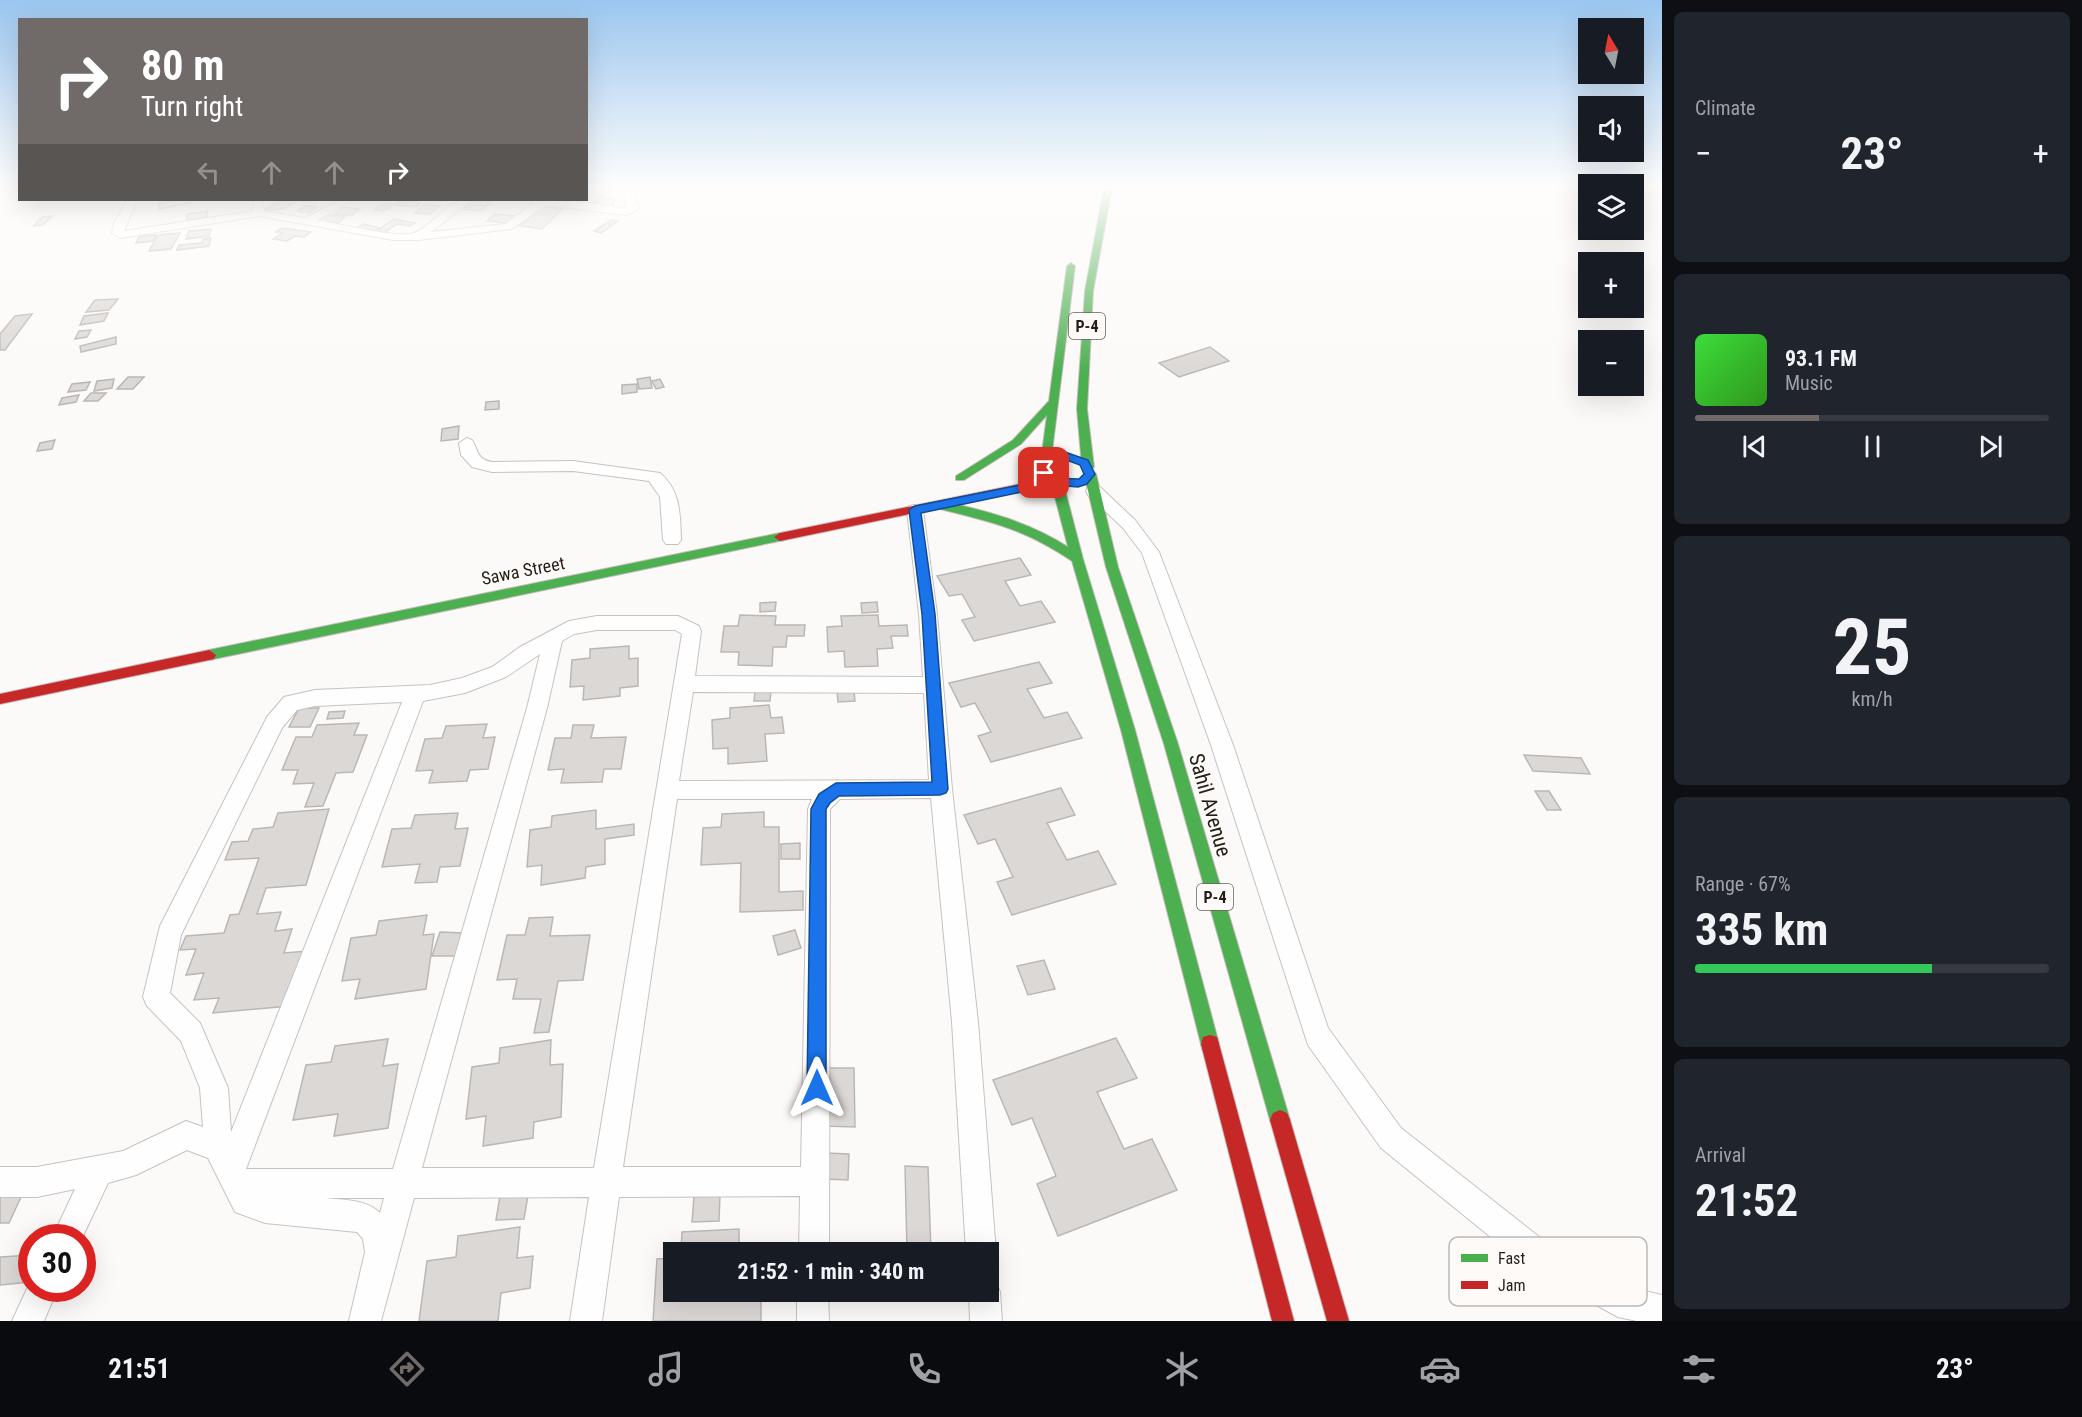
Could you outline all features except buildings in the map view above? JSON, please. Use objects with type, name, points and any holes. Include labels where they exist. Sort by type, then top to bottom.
[{"type":"main road","name":"P-4","points":[[1050,460],[1054,400],[1073,250]]},
{"type":"main road","name":"Sahil Avenue","points":[[1097,250],[1089,291],[1082,409],[1084,480],[1171,744],[1295,1193],[1338,1321]]},
{"type":"main road","points":[[1071,266],[1093,269]]},
{"type":"main road","points":[[1057,376],[1084,379]]},
{"type":"main road","points":[[991,473],[954,480],[1017,442],[1054,400]]},
{"type":"main road","points":[[1056,482],[1044,473],[1050,460],[1084,480]]},
{"type":"main road","name":"Sawa Street","points":[[0,699],[419,610],[1056,482],[1084,480]]},
{"type":"main road","name":"P-4","points":[[1056,482],[1131,741],[1257,1201],[1283,1321]]},
{"type":"main road","points":[[940,505],[1017,522],[1051,540],[1077,559]]},
{"type":"street","points":[[467,443],[469,455],[478,464],[492,467],[573,466],[654,477],[664,484],[670,496],[672,540]]},
{"type":"street","points":[[1084,480],[1129,524],[1150,552],[1222,744],[1317,1036],[1391,1138],[1515,1237]]},
{"type":"street","points":[[915,510],[928,614],[940,789],[965,1022],[980,1242]]},
{"type":"street","points":[[375,1282],[380,1252],[377,1232],[364,1218],[266,1208],[245,1202],[228,1167],[214,1088],[191,1032],[156,997],[170,934],[274,723],[291,703],[315,698],[430,693],[465,685],[499,672],[527,652],[569,628],[597,623],[678,623],[693,631],[586,1321]]},
{"type":"street","points":[[365,1321],[537,708],[553,639]]},
{"type":"street","points":[[684,684],[933,685]]},
{"type":"street","points":[[228,1167],[416,693]]},
{"type":"street","points":[[667,790],[940,789]]},
{"type":"street","points":[[814,1242],[819,809],[824,798],[836,790]]},
{"type":"street","points":[[0,1182],[37,1182],[126,1165],[186,1135],[228,1167],[403,1183],[816,1181]]},
{"type":"street","points":[[74,1224],[99,1170]]},
{"type":"street","points":[[28,1321],[37,1302]]},
{"type":"street","points":[[813,1302],[813,1321]]},
{"type":"street","points":[[985,1302],[986,1321]]},
{"type":"street","points":[[1640,1306],[1662,1311]]},
{"type":"traffic: fast","points":[[1088,467],[1082,409],[1089,291],[1097,250]]},
{"type":"traffic: fast","points":[[1046,460],[1071,266]]},
{"type":"traffic: fast","points":[[960,478],[1017,442],[1054,401]]},
{"type":"traffic: fast","points":[[1090,474],[1112,567],[1171,744],[1280,1120]]},
{"type":"traffic: fast","points":[[1057,482],[1077,559],[1128,730],[1210,1044]]},
{"type":"traffic: fast","points":[[940,505],[978,513],[1028,530],[1077,559]]},
{"type":"traffic: fast","points":[[209,655],[780,537]]},
{"type":"traffic: jam","points":[[780,537],[1055,481]]},
{"type":"traffic: jam","points":[[0,699],[209,655]]},
{"type":"traffic: jam","points":[[1210,1044],[1283,1321]]},
{"type":"traffic: jam","points":[[1280,1120],[1338,1321]]},
{"type":"route","points":[[817,1088],[819,809],[824,798],[836,790],[940,789],[928,614],[915,510],[1055,481],[1064,484],[1078,483],[1090,474],[1084,462],[1065,455],[1046,460],[1042,468],[1044,473]]}]
